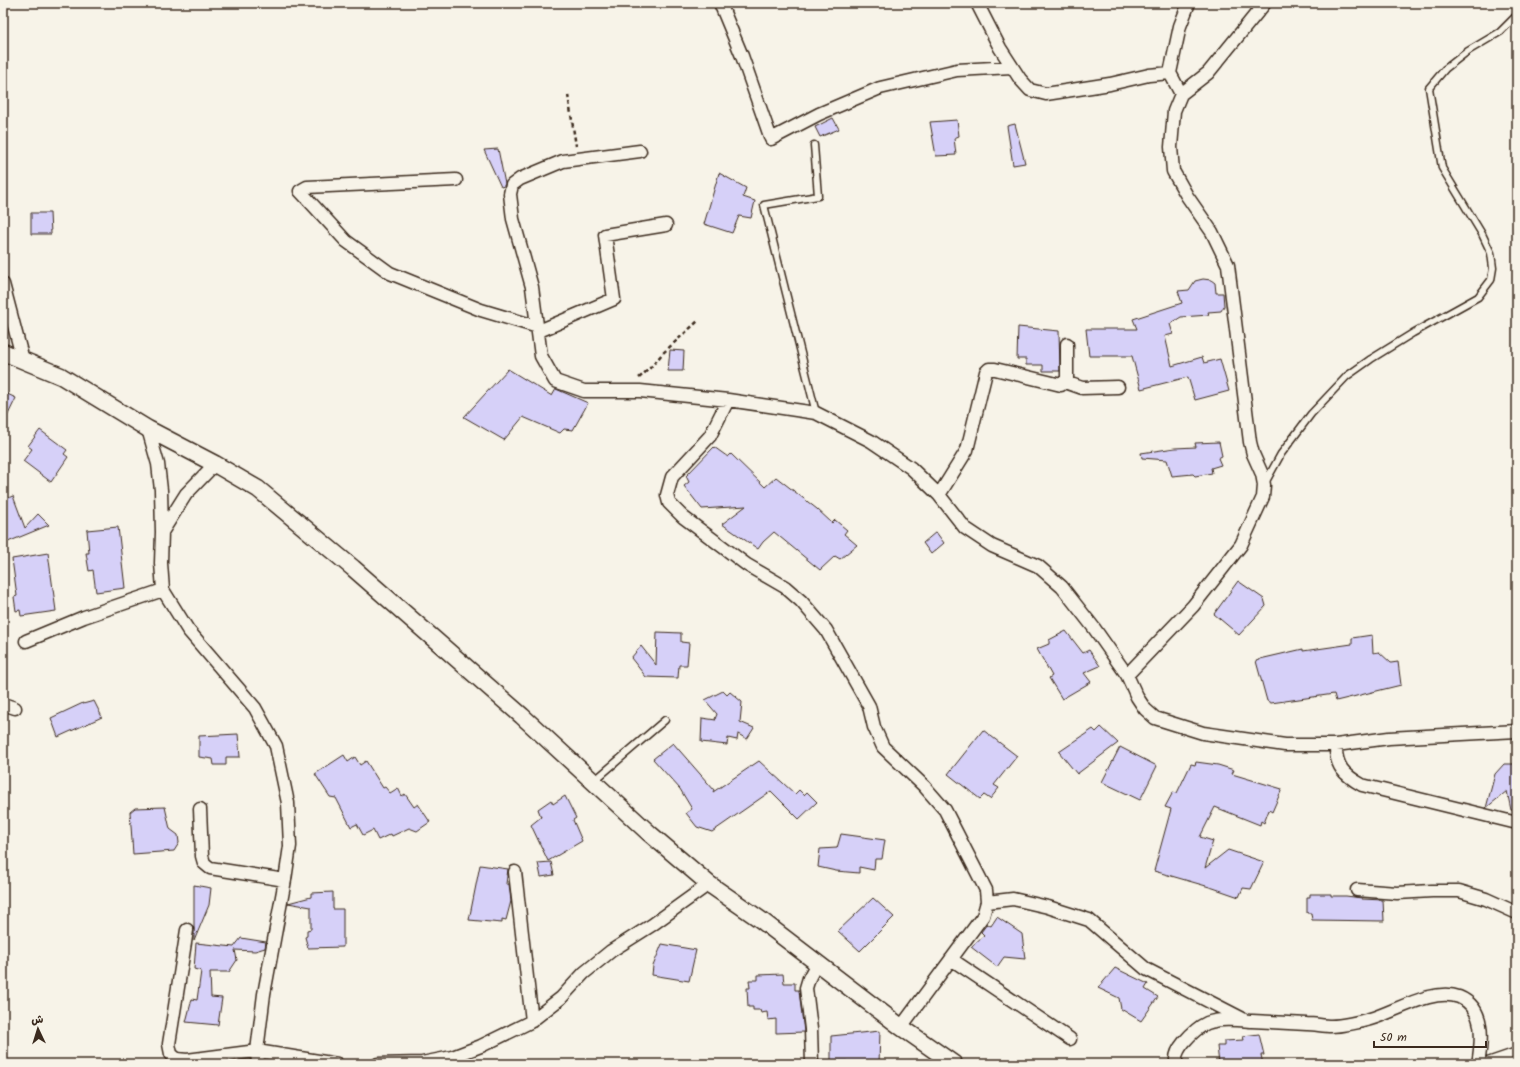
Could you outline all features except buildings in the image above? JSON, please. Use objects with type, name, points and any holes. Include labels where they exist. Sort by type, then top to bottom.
[{"type":"street","points":[[720,3],[742,56],[771,139],[818,114],[880,88],[957,70],[1012,67]]},
{"type":"street","points":[[977,3],[1000,48],[1012,67],[1030,90],[1046,94],[1170,73]]},
{"type":"street","points":[[1181,94],[1170,73],[1180,26],[1189,3]]},
{"type":"street","points":[[1127,676],[1193,606],[1241,545],[1263,497],[1264,485],[1262,474],[1253,454],[1250,442],[1228,264],[1212,232],[1187,196],[1173,171],[1170,147],[1174,111],[1181,94],[1208,73],[1265,3]]},
{"type":"street","points":[[640,151],[563,160],[520,179],[512,185],[510,194],[513,219],[532,287],[541,356],[555,381],[584,391],[640,391],[728,400],[816,413],[871,441],[911,468],[938,495],[965,528],[992,546],[1038,566],[1062,587],[1094,628],[1127,676],[1137,697],[1145,709],[1154,718],[1203,733],[1286,745],[1336,745],[1389,738],[1517,731]]},
{"type":"street","points":[[456,180],[307,187],[300,191],[346,241],[390,272],[481,310],[538,329],[614,299],[605,235],[666,225]]},
{"type":"street","points":[[3,284],[23,360]]},
{"type":"street","points":[[938,495],[967,450],[986,372],[989,369],[994,369],[1061,385],[1067,379],[1067,344]]},
{"type":"street","points":[[3,352],[61,376],[148,430],[215,464],[258,489],[353,568],[522,716],[649,833],[709,884],[761,920],[901,1027],[954,1064]]},
{"type":"street","points":[[1065,382],[1082,388],[1118,387]]},
{"type":"street","points":[[728,400],[710,436],[672,477],[667,495],[669,503],[683,517],[746,564],[785,587],[801,601],[826,630],[869,706],[874,726],[882,747],[924,786],[945,810],[986,890],[987,902],[983,916],[901,1027]]},
{"type":"street","points":[[148,430],[158,464],[162,532],[161,563],[163,590],[188,630],[255,708],[276,746],[288,803],[290,846],[264,994],[257,1052],[258,1064]]},
{"type":"street","points":[[162,532],[186,494],[215,464]]},
{"type":"street","points":[[26,641],[84,617],[163,590]]},
{"type":"street","points":[[3,704],[16,708]]},
{"type":"street","points":[[1336,745],[1335,755],[1338,764],[1350,778],[1362,785],[1517,823]]},
{"type":"street","points":[[200,809],[202,856],[204,863],[210,868],[285,880]]},
{"type":"street","points":[[516,872],[532,1020]]},
{"type":"street","points":[[378,1064],[422,1063],[452,1057],[481,1046],[532,1020],[561,998],[584,973],[611,952],[709,884]]},
{"type":"street","points":[[1357,890],[1397,893],[1459,891],[1486,899],[1517,913]]},
{"type":"street","points":[[987,902],[1013,900],[1048,907],[1089,920],[1146,969],[1246,1020]]},
{"type":"street","points":[[187,930],[169,1044],[171,1054],[177,1059],[187,1060],[257,1052],[337,1064]]},
{"type":"street","points":[[951,959],[1070,1039]]},
{"type":"street","points":[[812,1064],[811,1029],[806,988],[808,978],[817,963]]},
{"type":"street","points":[[1176,1064],[1178,1050],[1194,1032],[1208,1023],[1225,1020],[1246,1020],[1332,1026],[1369,1019],[1430,997],[1450,994],[1461,998],[1472,1007],[1477,1014],[1480,1025],[1481,1040],[1478,1064]]},
{"type":"street","points":[[1488,1064],[1517,1054]]},
{"type":"lane","points":[[1264,485],[1281,454],[1310,414],[1347,376],[1370,359],[1413,333],[1478,297],[1491,280],[1493,268],[1491,253],[1482,234],[1442,168],[1429,88],[1446,69],[1468,51],[1500,32],[1517,15]]},
{"type":"lane","points":[[814,145],[818,196],[764,206],[816,413]]},
{"type":"lane","points":[[594,781],[665,720]]},
{"type":"path","points":[[568,95],[578,159]]},
{"type":"path","points":[[626,391],[663,353],[698,321]]}]
